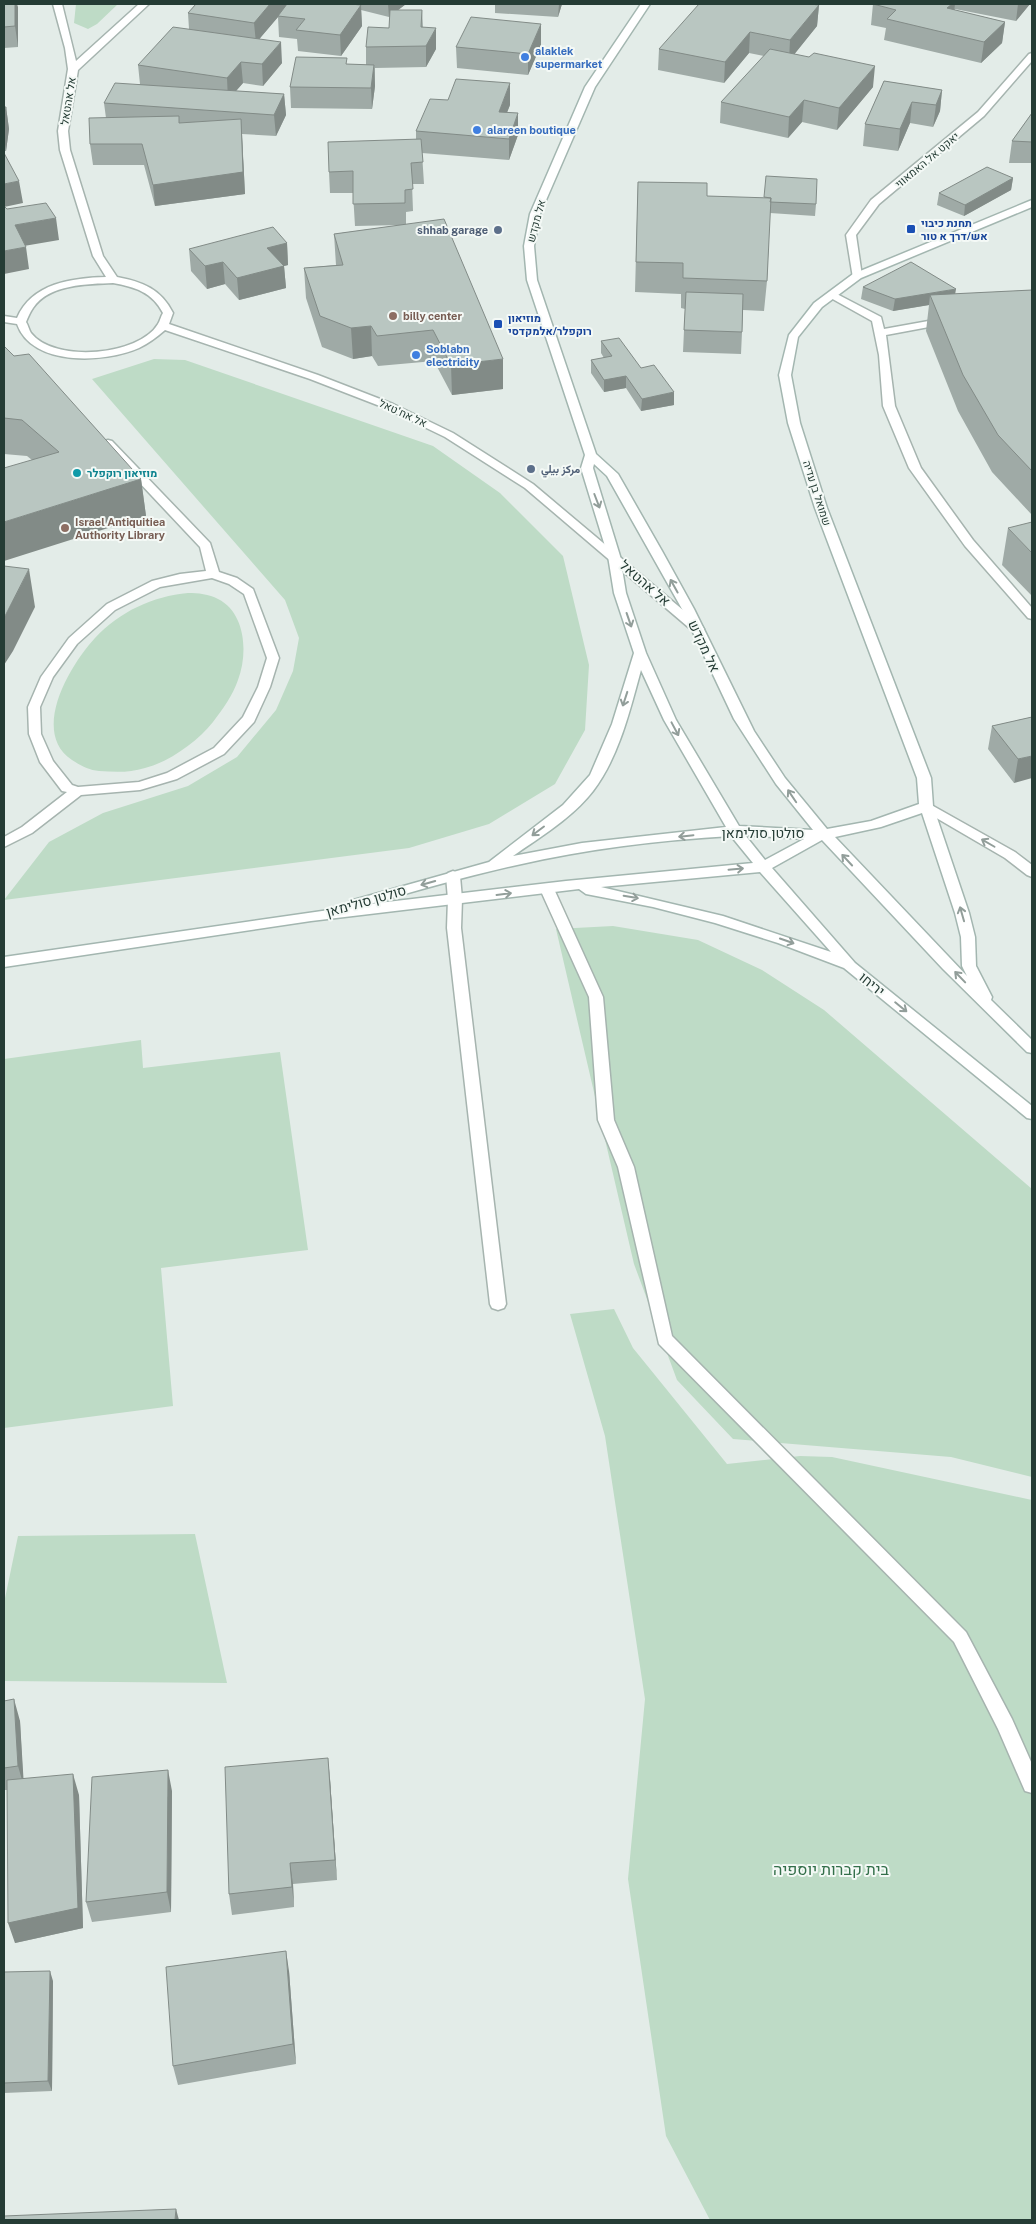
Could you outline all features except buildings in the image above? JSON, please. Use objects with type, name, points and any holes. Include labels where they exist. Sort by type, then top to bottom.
[{"type":"street","points":[[57,4],[70,48],[73,69]]},
{"type":"street","name":"אל אהטאל","points":[[113,280],[98,256],[65,150],[63,131],[73,69],[144,4]]},
{"type":"street","name":"אל מקדש","points":[[645,4],[590,87],[546,187],[536,214],[529,246],[532,280],[592,455],[612,474],[698,629],[721,682],[748,732],[797,803],[822,834]]},
{"type":"street","name":"יאקט אל האמאווי","points":[[857,276],[851,235],[876,202],[981,114],[1032,56]]},
{"type":"street","name":"שמואל בן עדיה","points":[[991,1010],[970,966],[968,937],[962,913],[926,806],[924,778],[821,508],[794,423],[784,374],[793,337],[818,306],[857,276],[1032,203]]},
{"type":"street","points":[[113,280],[130,283],[150,290],[162,300],[168,313],[163,326],[148,340],[127,349],[103,354],[77,355],[59,352],[39,345],[26,334],[21,322],[29,305],[44,294],[64,285],[113,280]]},
{"type":"street","points":[[832,295],[877,319],[889,406],[915,468],[969,543],[1032,615]]},
{"type":"street","points":[[4,319],[21,322]]},
{"type":"street","points":[[880,333],[953,319]]},
{"type":"street","name":"אל אח'טאל","points":[[163,326],[314,377],[389,406],[449,435],[529,486],[614,556]]},
{"type":"street","points":[[99,433],[206,546],[213,574]]},
{"type":"street","name":"אל מקדש","points":[[592,455],[587,468],[614,556],[620,593],[640,653],[674,728],[735,831]]},
{"type":"street","name":"אל אהטאל","points":[[614,556],[698,629]]},
{"type":"street","points":[[213,574],[233,581],[249,592],[273,658],[264,688],[250,719],[219,751],[172,776],[140,786],[78,790],[67,788],[46,762],[36,734],[34,707],[47,677],[74,641],[111,606],[156,584],[180,578],[213,574]]},
{"type":"street","points":[[492,865],[543,827],[589,786],[613,736],[640,653]]},
{"type":"street","points":[[4,843],[27,830],[78,790]]},
{"type":"street","points":[[822,834],[852,830],[926,806],[1010,855],[1031,875]]},
{"type":"street","name":"סולטן סולימאן","points":[[311,916],[492,865],[615,843],[735,831],[822,834]]},
{"type":"street","name":"יריחו","points":[[735,831],[763,867],[795,900],[850,966],[1032,1114]]},
{"type":"street","points":[[822,834],[991,1010],[1032,1048]]},
{"type":"street","name":"סולטן סולימאן","points":[[4,962],[311,916],[547,888],[763,867],[822,834]]},
{"type":"street","points":[[453,876],[455,899],[454,928],[498,1304]]},
{"type":"street","points":[[566,886],[646,900],[704,914],[782,939],[850,966]]},
{"type":"street","points":[[547,888],[596,997],[606,1120],[626,1167],[665,1339],[960,1637],[1006,1725],[1032,1785]]},
{"type":"green space","points":[[76,4],[118,4],[97,24],[88,29],[74,23]]},
{"type":"green space","points":[[154,359],[185,360],[433,446],[500,493],[563,556],[589,665],[585,730],[555,784],[489,824],[409,848],[4,900],[49,842],[103,813],[188,786],[237,757],[276,710],[293,671],[299,638],[285,600],[92,379]]},
{"type":"green space","points":[[188,593],[203,594],[218,599],[227,605],[239,624],[243,647],[241,670],[236,686],[224,707],[213,722],[191,744],[173,756],[154,765],[139,770],[99,771],[92,770],[72,760],[60,748],[54,733],[54,716],[58,699],[66,681],[85,650],[104,629],[126,613],[162,598]]},
{"type":"green space","points":[[613,926],[698,940],[762,970],[824,1010],[1032,1189],[1032,1477],[951,1457],[733,1439],[677,1380],[634,1264],[556,929]]},
{"type":"green space","points":[[141,1040],[143,1068],[280,1052],[308,1250],[161,1268],[173,1406],[4,1428],[4,1059]]},
{"type":"green space","name":"בית קברות יוספיה","points":[[614,1309],[633,1348],[727,1464],[800,1456],[832,1457],[1032,1500],[1032,2220],[710,2220],[666,2136],[628,1879],[645,1699],[605,1436],[570,1314]]},
{"type":"green space","points":[[195,1534],[227,1683],[4,1681],[4,1603],[18,1536]]},
{"type":"place","name":"alaklek supermarket","points":[[525,57]]},
{"type":"place","name":"alareen boutique","points":[[477,130]]},
{"type":"place","name":"תחנת כיבוי אש/דרך א טור","points":[[911,229]]},
{"type":"place","name":"shhab garage","points":[[498,230]]},
{"type":"place","name":"billy center","points":[[393,316]]},
{"type":"place","name":"מוזיאון רוקפלר/אלמקדסי","points":[[498,324]]},
{"type":"place","name":"Soblabn electricity","points":[[416,355]]},
{"type":"place","name":"مركز بيلي","points":[[531,469]]},
{"type":"place","name":"מוזיאון רוקפלר","points":[[77,473]]},
{"type":"place","name":"Israel Antiquitiea Authority Library","points":[[65,528]]}]
